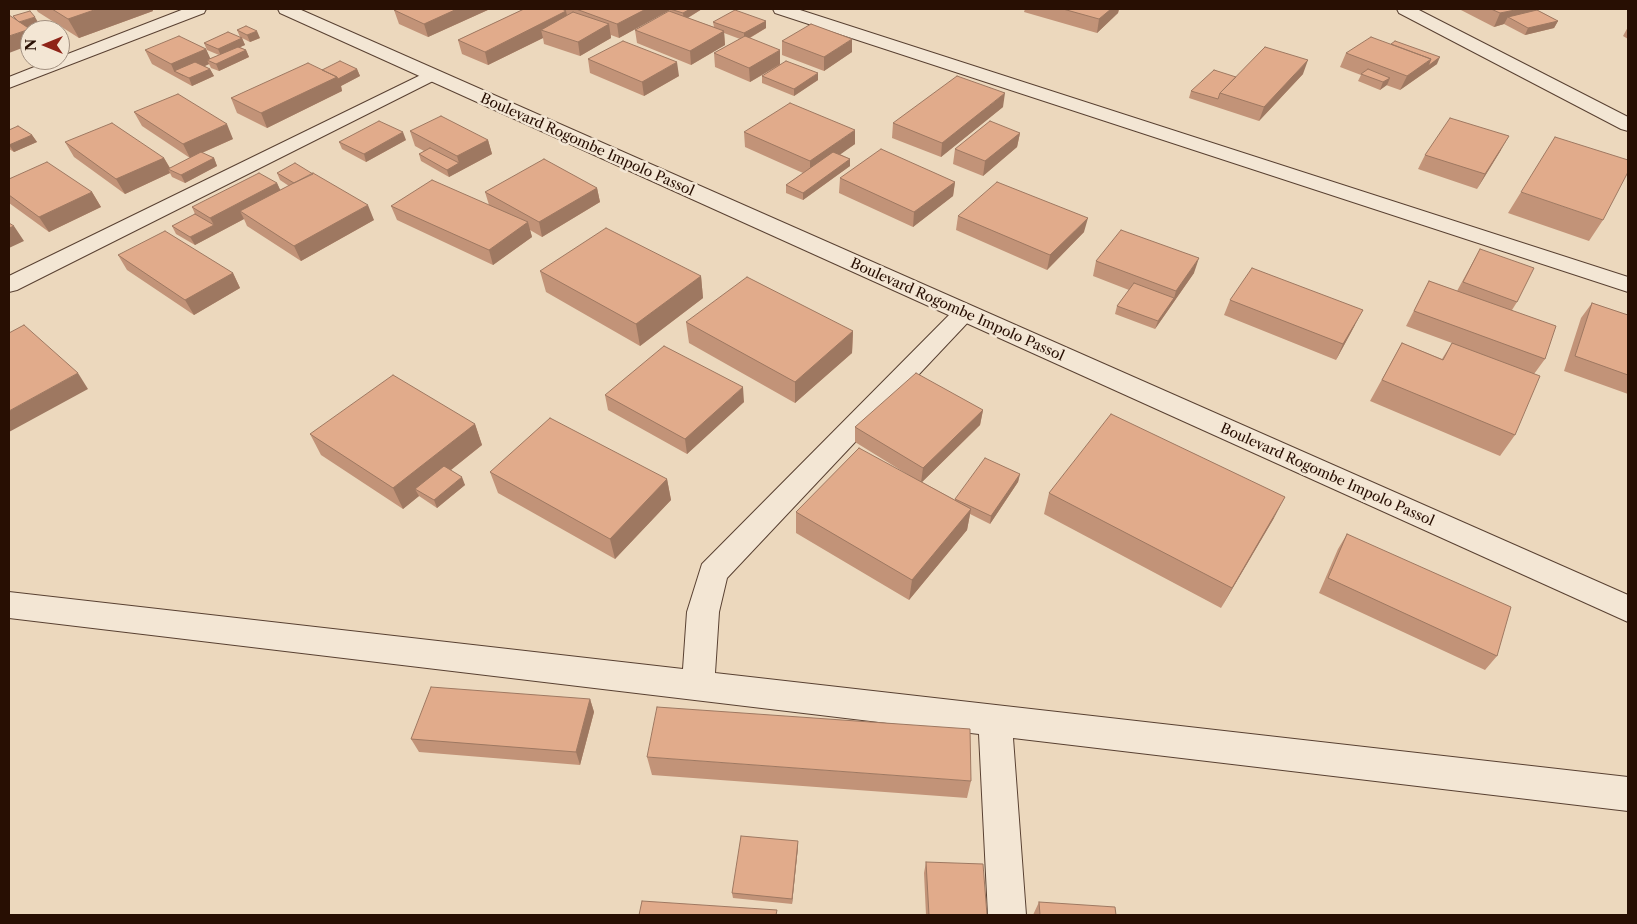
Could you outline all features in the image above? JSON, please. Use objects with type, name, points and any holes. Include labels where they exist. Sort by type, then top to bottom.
[{"type":"street","points":[[9,83],[198,9]]},
{"type":"street","name":"Boulevard Rogombe Impolo Passol","points":[[286,9],[1628,609]]},
{"type":"street","points":[[782,9],[1628,285]]},
{"type":"street","points":[[1405,9],[1628,125]]},
{"type":"street","points":[[9,285],[431,75]]},
{"type":"street","points":[[698,686],[703,612],[713,573],[964,313]]},
{"type":"street","points":[[9,605],[1628,794]]},
{"type":"street","points":[[995,721],[1007,915]]},
{"type":"building","points":[[52,9],[97,9],[68,19]]},
{"type":"building","points":[[457,9],[424,24],[394,10]]},
{"type":"building","points":[[524,9],[562,9],[566,11],[485,52],[458,40]]},
{"type":"building","points":[[576,9],[646,9],[617,24]]},
{"type":"building","points":[[670,9],[690,9],[683,13]]},
{"type":"building","points":[[1063,9],[1111,9],[1099,19]]},
{"type":"building","points":[[1491,9],[1520,9],[1500,13]]},
{"type":"building","points":[[735,10],[766,21],[744,33],[713,22]]},
{"type":"building","points":[[1537,10],[1558,21],[1528,28],[1508,17]]},
{"type":"building","points":[[30,11],[35,17],[20,20],[19,22],[13,16]]},
{"type":"building","points":[[669,11],[724,31],[690,51],[635,30]]},
{"type":"building","points":[[573,12],[609,24],[578,42],[541,30]]},
{"type":"building","points":[[9,15],[20,22],[20,32],[9,36]]},
{"type":"building","points":[[811,24],[852,39],[824,57],[782,41]]},
{"type":"building","points":[[246,26],[257,31],[247,35],[237,30]]},
{"type":"building","points":[[228,32],[242,38],[218,49],[204,43]]},
{"type":"building","points":[[179,36],[206,49],[171,64],[145,50]]},
{"type":"building","points":[[745,36],[780,50],[749,68],[714,53]]},
{"type":"building","points":[[1371,37],[1431,59],[1407,76],[1346,53]]},
{"type":"building","points":[[623,41],[677,62],[642,82],[588,59]]},
{"type":"building","points":[[1395,41],[1440,57],[1428,66],[1431,59],[1391,44]]},
{"type":"building","points":[[238,47],[246,50],[216,64],[207,60]]},
{"type":"building","points":[[1265,47],[1308,60],[1264,107],[1220,93]]},
{"type":"building","points":[[340,61],[357,69],[338,79],[322,70]]},
{"type":"building","points":[[786,61],[818,73],[794,89],[762,76]]},
{"type":"building","points":[[195,62],[210,69],[189,78],[174,71]]},
{"type":"building","points":[[308,63],[337,77],[261,113],[231,98]]},
{"type":"building","points":[[1368,69],[1390,78],[1383,82],[1361,74]]},
{"type":"building","points":[[1214,70],[1236,77],[1220,93],[1218,99],[1191,91]]},
{"type":"building","points":[[957,76],[1005,93],[942,143],[893,123]]},
{"type":"building","points":[[178,94],[227,124],[183,144],[134,112]]},
{"type":"building","points":[[790,103],[855,130],[810,161],[744,132]]},
{"type":"building","points":[[441,116],[488,140],[457,156],[410,131]]},
{"type":"building","points":[[1450,118],[1509,136],[1485,174],[1425,155]]},
{"type":"building","points":[[379,121],[403,132],[364,154],[339,142]]},
{"type":"building","points":[[990,121],[1020,133],[985,161],[955,149]]},
{"type":"building","points":[[112,123],[164,158],[116,179],[65,142]]},
{"type":"building","points":[[18,126],[32,135],[9,145],[9,130]]},
{"type":"building","points":[[1555,137],[1628,160],[1628,172],[1603,220],[1521,192]]},
{"type":"building","points":[[430,148],[459,163],[447,170],[419,154]]},
{"type":"building","points":[[881,149],[955,182],[914,212],[840,178]]},
{"type":"building","points":[[201,152],[214,158],[181,175],[168,169]]},
{"type":"building","points":[[833,152],[850,159],[803,193],[786,185]]},
{"type":"building","points":[[544,159],[597,188],[539,222],[485,192]]},
{"type":"building","points":[[47,162],[92,192],[39,217],[9,195],[9,179]]},
{"type":"building","points":[[295,163],[313,174],[294,183],[277,173]]},
{"type":"building","points":[[259,173],[277,183],[210,218],[192,207]]},
{"type":"building","points":[[313,173],[368,205],[294,246],[240,211]]},
{"type":"building","points":[[432,180],[528,222],[489,250],[391,206]]},
{"type":"building","points":[[997,182],[1088,218],[1050,255],[958,216]]},
{"type":"building","points":[[195,214],[214,225],[190,237],[172,226]]},
{"type":"building","points":[[606,228],[701,276],[636,324],[540,271]]},
{"type":"building","points":[[1121,230],[1199,258],[1176,291],[1096,261]]},
{"type":"building","points":[[165,231],[233,273],[185,300],[118,255]]},
{"type":"building","points":[[1480,249],[1534,268],[1517,302],[1463,282]]},
{"type":"building","points":[[1252,268],[1363,310],[1343,344],[1230,300]]},
{"type":"building","points":[[747,277],[853,331],[795,382],[686,322]]},
{"type":"building","points":[[1429,281],[1556,326],[1545,359],[1414,311]]},
{"type":"building","points":[[1134,283],[1174,298],[1158,321],[1117,306]]},
{"type":"building","points":[[1592,303],[1628,315],[1628,375],[1575,356]]},
{"type":"building","points":[[24,325],[78,373],[9,411],[9,333]]},
{"type":"building","points":[[1402,343],[1443,360],[1452,343],[1540,376],[1515,435],[1382,380]]},
{"type":"building","points":[[664,346],[743,387],[685,439],[605,395]]},
{"type":"building","points":[[916,373],[983,410],[923,468],[855,427]]},
{"type":"building","points":[[393,375],[475,424],[393,488],[310,434]]},
{"type":"building","points":[[1111,414],[1285,497],[1232,588],[1049,493]]},
{"type":"building","points":[[550,418],[667,479],[610,539],[490,472]]},
{"type":"building","points":[[859,448],[971,509],[912,580],[796,512]]},
{"type":"building","points":[[985,458],[1020,474],[991,516],[955,499]]},
{"type":"building","points":[[444,466],[462,477],[434,500],[415,489]]},
{"type":"building","points":[[1347,534],[1511,607],[1497,656],[1328,578]]},
{"type":"building","points":[[431,687],[590,699],[576,752],[411,739]]},
{"type":"building","points":[[657,707],[970,729],[971,781],[647,757]]},
{"type":"building","points":[[741,836],[798,841],[792,899],[732,893]]},
{"type":"building","points":[[926,862],[983,864],[987,915],[929,915]]},
{"type":"building","points":[[642,901],[777,910],[776,915],[639,915]]},
{"type":"building","points":[[1039,902],[1115,907],[1116,915],[1040,915]]}]
